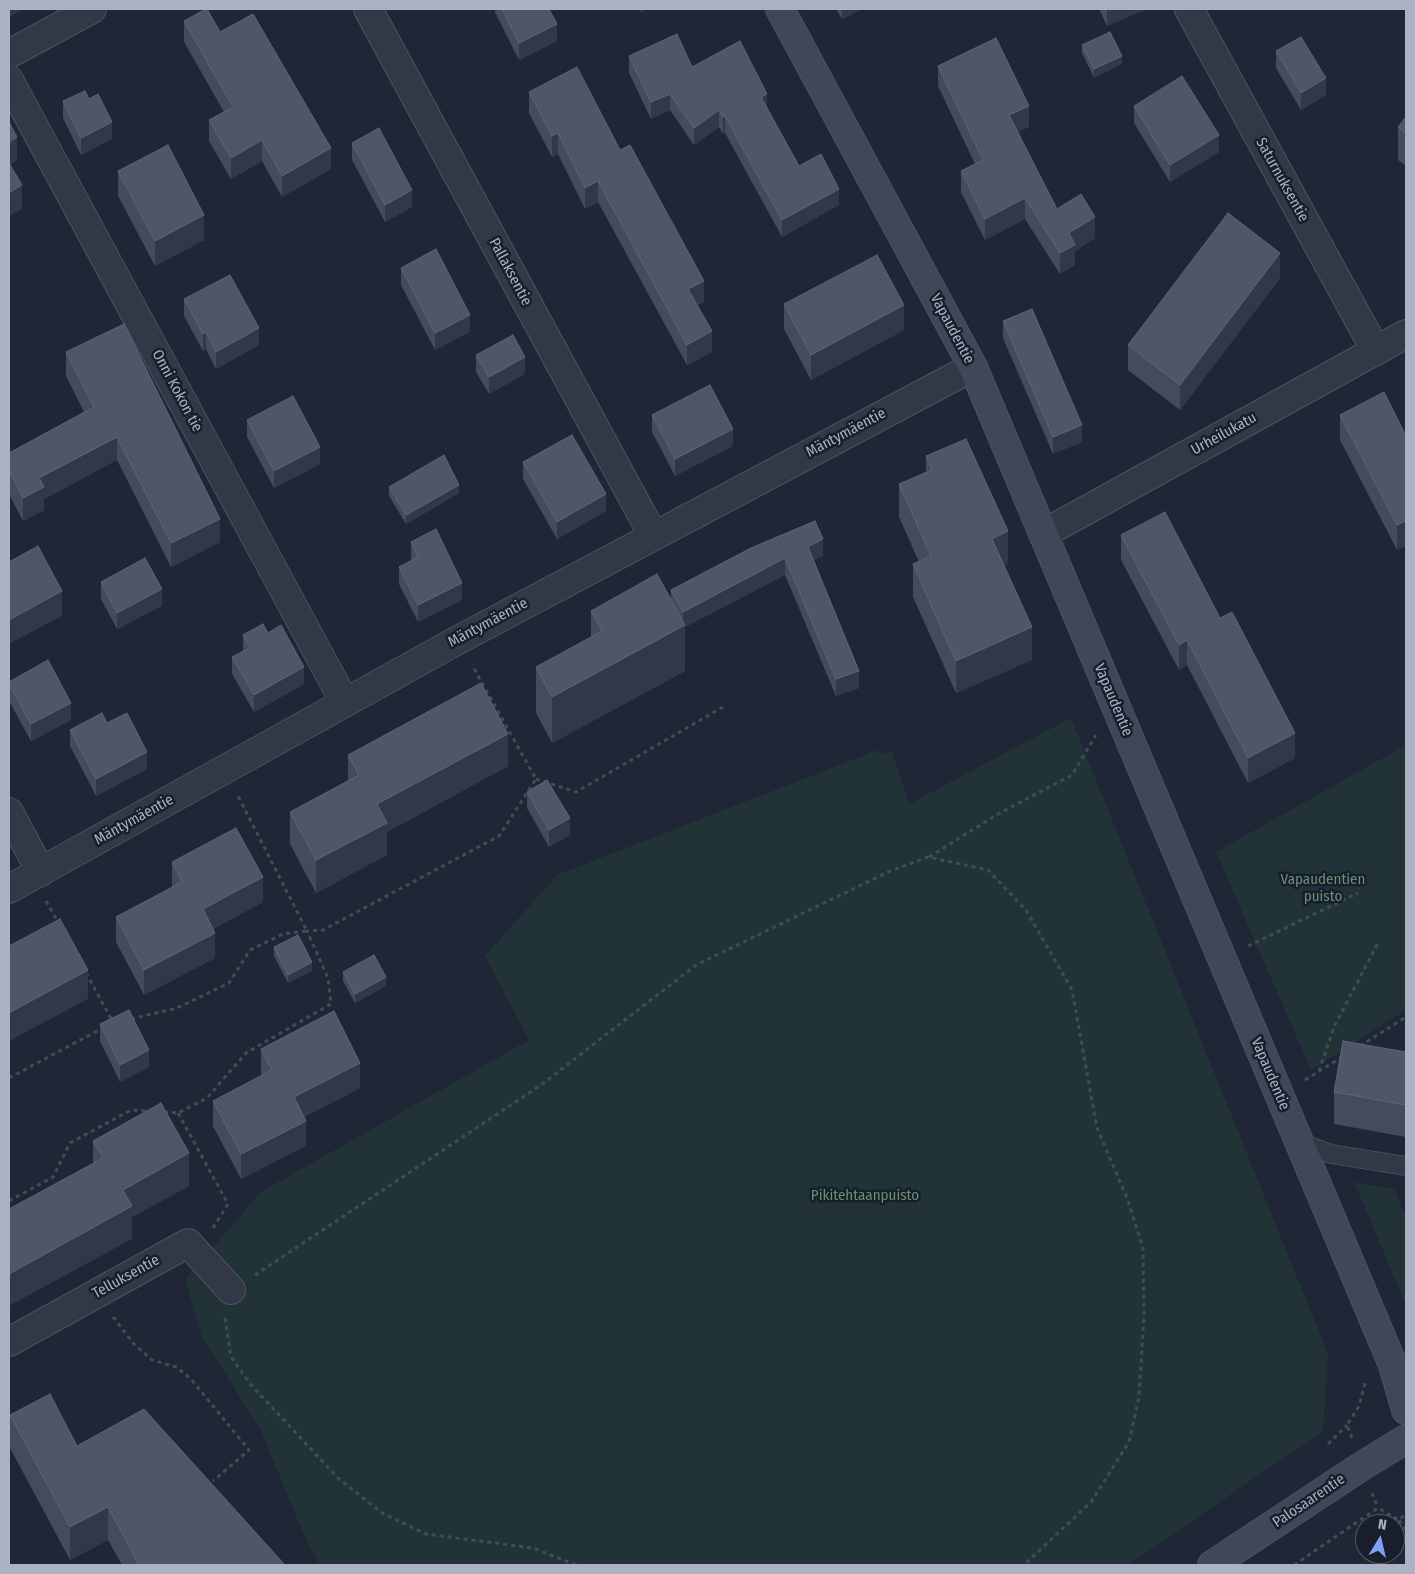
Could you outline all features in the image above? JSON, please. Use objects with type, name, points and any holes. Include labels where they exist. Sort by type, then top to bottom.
[{"type":"street","points":[[9,54],[92,9]]},
{"type":"street","name":"Pallaksentie","points":[[368,9],[652,535]]},
{"type":"street","name":"Vapaudentie","points":[[780,9],[973,366],[1392,1365],[1406,1410]]},
{"type":"street","name":"Saturnuksentie","points":[[1190,9],[1376,351]]},
{"type":"street","name":"Onni Kokon tie","points":[[9,80],[344,702]]},
{"type":"street","name":"Urheilukatu","points":[[1043,534],[1406,334]]},
{"type":"street","name":"Mäntymäentie","points":[[9,889],[458,640],[652,535],[973,366]]},
{"type":"street","points":[[9,812],[37,874]]},
{"type":"street","points":[[188,1243],[231,1290]]},
{"type":"street","name":"Telluksentie","points":[[9,1342],[188,1243]]},
{"type":"street","name":"Palosaarentie","points":[[1212,1565],[1406,1439]]},
{"type":"lane","points":[[1298,1142],[1331,1154],[1406,1166]]},
{"type":"path","points":[[458,640],[536,778],[576,792],[724,707]]},
{"type":"path","points":[[576,1565],[533,1548],[426,1534],[382,1513],[338,1478],[251,1385],[231,1357],[225,1321],[231,1290],[541,1085],[696,965],[888,872],[928,857],[998,814],[1072,775],[1097,733]]},
{"type":"path","points":[[9,1201],[53,1177],[70,1143],[131,1110],[178,1113],[206,1098],[246,1053],[331,1004],[328,978],[307,931],[224,769]]},
{"type":"path","points":[[9,1078],[114,1023],[177,1008],[228,983],[250,950],[283,934],[323,930],[499,836],[536,778]]},
{"type":"path","points":[[928,857],[988,870],[1026,910],[1055,959],[1072,990],[1097,1128],[1127,1198],[1143,1248],[1144,1315],[1140,1397],[1129,1442],[1091,1502],[1024,1565]]},
{"type":"path","points":[[37,874],[61,928]]},
{"type":"path","points":[[1221,959],[1358,893]]},
{"type":"path","points":[[1319,1071],[1334,1027],[1379,941]]},
{"type":"path","points":[[85,971],[114,1023]]},
{"type":"path","points":[[1352,1051],[1406,1017]]},
{"type":"path","points":[[1300,1083],[1344,1056]]},
{"type":"path","points":[[1336,1061],[1345,1062]]},
{"type":"path","points":[[178,1113],[228,1204],[212,1230],[188,1243]]},
{"type":"path","points":[[99,1292],[134,1344],[152,1360],[176,1367],[191,1379],[249,1450],[212,1482]]},
{"type":"path","points":[[1328,1444],[1347,1425],[1359,1406],[1367,1379],[1392,1365]]},
{"type":"path","points":[[1347,1425],[1378,1508],[1388,1514]]},
{"type":"path","points":[[1294,1565],[1378,1508]]},
{"type":"green space","name":"Pikitehtaanpuisto","points":[[1071,718],[1328,1354],[1323,1431],[1128,1565],[320,1565],[307,1542],[260,1429],[203,1338],[185,1280],[261,1192],[529,1040],[485,956],[557,875],[878,750],[881,754],[892,750],[909,804]]},
{"type":"green space","name":"Vapaudentien puisto","points":[[1406,745],[1406,1010],[1311,1070],[1216,852]]},
{"type":"green space","points":[[1354,1182],[1394,1189],[1406,1217],[1406,1305]]},
{"type":"building","points":[[206,9],[220,32],[253,14],[331,148],[282,176],[262,140],[231,158],[209,120],[233,107],[184,21]]},
{"type":"building","points":[[502,9],[549,9],[557,24],[519,43]]},
{"type":"building","points":[[1110,32],[1122,56],[1094,69],[1082,45]]},
{"type":"building","points":[[677,34],[692,67],[740,41],[767,94],[761,97],[799,166],[821,154],[839,189],[782,220],[725,116],[723,117],[719,110],[694,128],[670,94],[651,102],[629,56]]},
{"type":"building","points":[[1301,37],[1326,78],[1301,93],[1276,51]]},
{"type":"building","points":[[996,38],[1029,106],[1009,115],[1057,209],[1081,194],[1095,217],[1069,233],[1075,245],[1060,253],[1025,198],[985,219],[961,171],[983,160],[938,66]]},
{"type":"building","points":[[577,67],[620,150],[630,145],[704,281],[688,289],[712,331],[687,345],[598,181],[585,188],[558,133],[552,136],[529,92]]},
{"type":"building","points":[[1182,76],[1219,135],[1170,165],[1134,106]]},
{"type":"building","points":[[85,91],[89,99],[98,94],[112,122],[81,138],[63,101]]},
{"type":"building","points":[[1406,117],[1406,133],[1398,127]]},
{"type":"building","points":[[9,122],[17,137],[9,142]]},
{"type":"building","points":[[379,128],[412,190],[385,205],[352,143]]},
{"type":"building","points":[[168,145],[204,215],[155,241],[118,171]]},
{"type":"building","points":[[9,163],[22,185],[9,193]]},
{"type":"building","points":[[1228,213],[1280,253],[1180,385],[1128,345]]},
{"type":"building","points":[[436,249],[470,315],[435,333],[401,268]]},
{"type":"building","points":[[877,255],[904,305],[811,355],[784,304]]},
{"type":"building","points":[[230,275],[259,328],[216,352],[206,332],[203,334],[184,299]]},
{"type":"building","points":[[1032,309],[1082,425],[1053,437],[1003,321]]},
{"type":"building","points":[[124,324],[220,519],[171,543],[117,437],[39,478],[44,487],[23,498],[9,470],[9,453],[94,407],[66,352]]},
{"type":"building","points":[[513,335],[525,357],[489,377],[476,355]]},
{"type":"building","points":[[710,385],[733,429],[675,459],[652,415]]},
{"type":"building","points":[[1384,392],[1406,436],[1406,522],[1397,525],[1340,415]]},
{"type":"building","points":[[293,396],[320,447],[274,471],[247,420]]},
{"type":"building","points":[[572,435],[606,494],[557,522],[523,462]]},
{"type":"building","points":[[966,439],[1008,531],[992,539],[1032,627],[956,661],[913,564],[931,556],[899,484],[932,470],[926,456]]},
{"type":"building","points":[[444,455],[459,485],[406,515],[389,487]]},
{"type":"building","points":[[1165,512],[1220,618],[1232,612],[1295,733],[1248,758],[1187,640],[1179,645],[1121,535]]},
{"type":"building","points":[[815,521],[823,539],[808,547],[859,671],[836,679],[785,558],[683,612],[671,590],[751,548]]},
{"type":"building","points":[[436,529],[462,583],[418,605],[399,567],[418,557],[411,542]]},
{"type":"building","points":[[38,546],[62,591],[9,620],[9,562]]},
{"type":"building","points":[[145,558],[162,589],[117,613],[101,582]]},
{"type":"building","points":[[657,574],[685,625],[552,697],[536,667],[602,631],[591,611]]},
{"type":"building","points":[[263,624],[268,633],[281,625],[304,667],[254,695],[232,657],[250,648],[243,635]]},
{"type":"building","points":[[48,660],[71,703],[31,724],[9,682]]},
{"type":"building","points":[[481,683],[508,734],[377,804],[387,823],[316,860],[290,812],[359,775],[348,755]]},
{"type":"building","points":[[102,713],[107,723],[127,713],[147,752],[96,779],[70,730]]},
{"type":"building","points":[[547,780],[570,818],[549,830],[527,792]]},
{"type":"building","points":[[236,828],[263,877],[203,909],[215,933],[144,970],[116,917],[182,882],[172,862]]},
{"type":"building","points":[[60,919],[88,970],[9,1013],[9,946]]},
{"type":"building","points":[[298,935],[312,962],[288,975],[274,947]]},
{"type":"building","points":[[374,955],[386,977],[355,994],[343,972]]},
{"type":"building","points":[[129,1010],[149,1050],[120,1065],[100,1024]]},
{"type":"building","points":[[334,1011],[360,1063],[294,1097],[306,1121],[241,1154],[213,1101],[272,1070],[261,1049]]},
{"type":"building","points":[[1343,1041],[1406,1052],[1406,1105],[1334,1092]]},
{"type":"building","points":[[161,1103],[189,1153],[123,1190],[132,1206],[9,1274],[9,1209],[103,1158],[93,1141]]},
{"type":"building","points":[[50,1394],[77,1446],[144,1409],[285,1565],[139,1565],[108,1507],[70,1527],[10,1415]]}]
